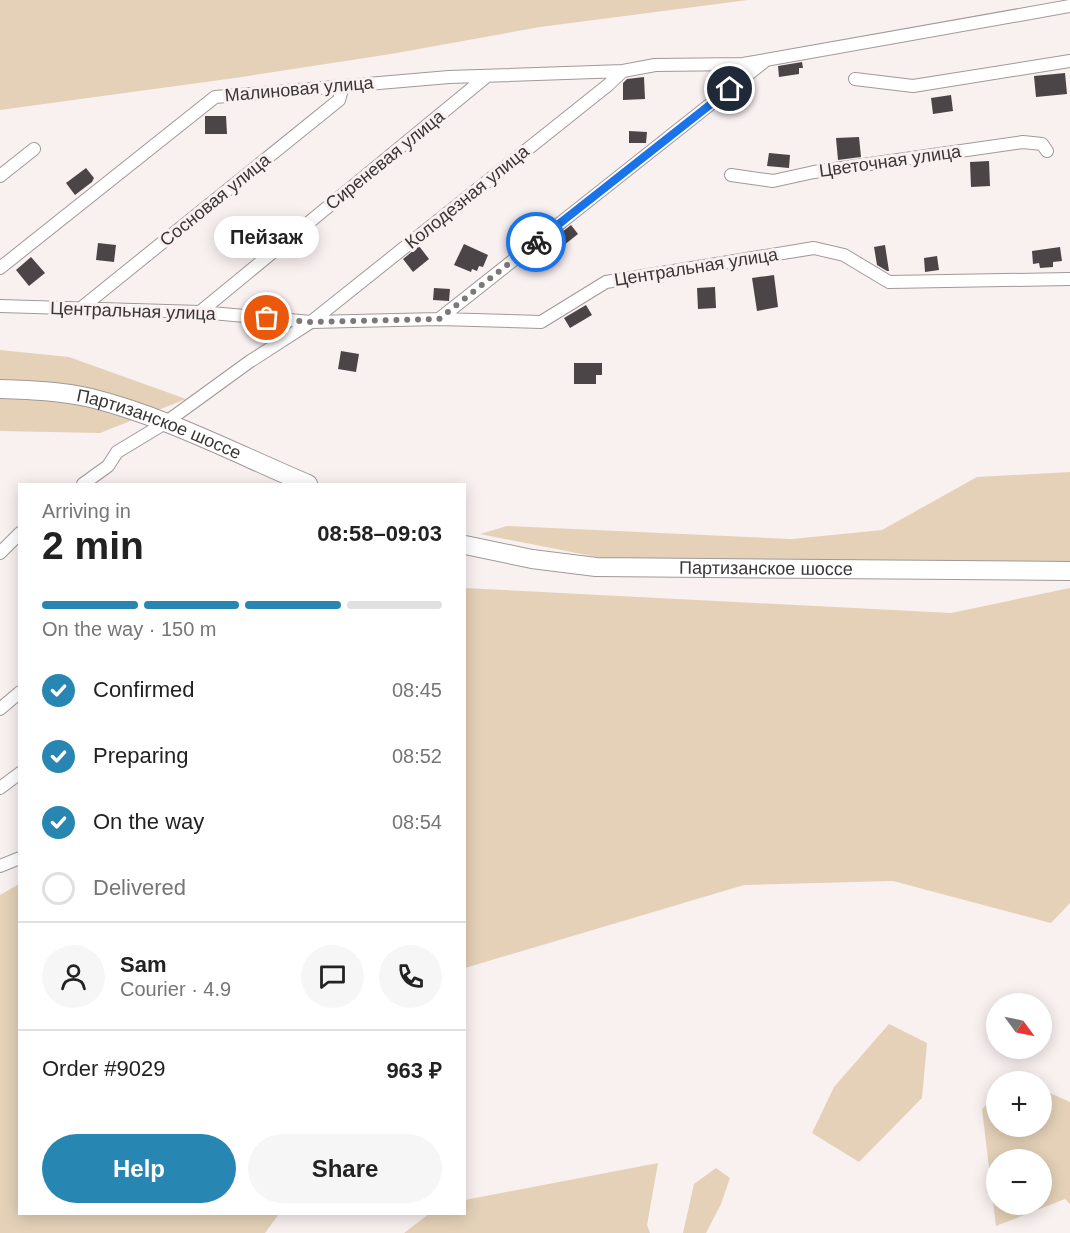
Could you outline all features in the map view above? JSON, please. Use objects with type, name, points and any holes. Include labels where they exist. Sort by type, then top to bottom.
[{"type":"main road","name":"Партизанское шоссе","points":[[0,389],[40,390],[90,398],[165,423],[306,483]]},
{"type":"main road","name":"Партизанское шоссе","points":[[466,545],[532,559],[596,567],[1070,571]]},
{"type":"street","name":"Малиновая улица","points":[[0,268],[215,96],[487,76],[623,71],[655,65],[742,64],[1070,6]]},
{"type":"street","points":[[439,319],[767,60]]},
{"type":"street","points":[[855,79],[913,86],[1070,61]]},
{"type":"street","name":"Колодезная улица","points":[[85,483],[108,466],[117,452],[165,423],[249,362],[311,322],[590,100],[623,71]]},
{"type":"street","name":"Сиреневая улица","points":[[200,312],[487,76]]},
{"type":"street","name":"Сосновая улица","points":[[80,309],[339,100],[343,86]]},
{"type":"street","name":"Цветочная улица","points":[[731,175],[773,181],[814,172],[1023,142],[1042,144],[1047,151]]},
{"type":"street","points":[[0,176],[34,149]]},
{"type":"street","name":"Центральная улица","points":[[0,306],[200,312],[311,322],[439,319],[541,322],[606,282],[814,248],[844,255],[888,282],[1070,279]]},
{"type":"street","points":[[0,553],[18,535]]},
{"type":"street","points":[[0,709],[18,694]]},
{"type":"street","points":[[0,788],[18,774]]},
{"type":"street","points":[[0,866],[18,859]]},
{"type":"shaded area","points":[[0,0],[748,0],[540,27],[391,54],[235,78],[0,110]]},
{"type":"shaded area","points":[[0,350],[69,357],[186,399],[100,433],[0,431]]},
{"type":"shaded area","points":[[1070,472],[1070,561],[822,564],[612,560],[480,534],[507,526],[792,539],[882,530],[977,477]]},
{"type":"shaded area","points":[[466,588],[951,613],[1070,588],[1070,903],[1051,923],[893,881],[744,885],[466,968]]},
{"type":"shaded area","points":[[18,885],[18,1215],[278,1215],[265,1233],[0,1233],[0,895]]},
{"type":"shaded area","points":[[889,1024],[927,1043],[922,1098],[859,1162],[812,1133],[834,1087]]},
{"type":"shaded area","points":[[1052,1094],[1070,1102],[1070,1204],[1065,1199],[1052,1204],[1052,1149],[987,1149],[982,1109],[986,1105],[986,1137],[1052,1137]]},
{"type":"shaded area","points":[[658,1163],[647,1225],[650,1233],[404,1233],[428,1215],[466,1215],[466,1200]]},
{"type":"shaded area","points":[[716,1168],[730,1178],[721,1204],[706,1233],[683,1233],[694,1184]]},
{"type":"shaded area","points":[[995,1215],[1024,1215],[996,1226]]},
{"type":"building","points":[[802,62],[803,68],[799,68],[799,74],[779,77],[778,66]]},
{"type":"building","points":[[1065,73],[1067,94],[1036,97],[1034,76]]},
{"type":"building","points":[[644,77],[645,99],[623,100],[623,83],[627,79]]},
{"type":"building","points":[[951,95],[953,111],[933,114],[931,98]]},
{"type":"building","points":[[205,116],[226,116],[227,134],[205,134]]},
{"type":"building","points":[[629,131],[647,132],[646,143],[629,143]]},
{"type":"building","points":[[859,137],[861,157],[838,160],[836,138]]},
{"type":"building","points":[[769,153],[790,155],[789,168],[767,166]]},
{"type":"building","points":[[989,161],[990,186],[971,187],[970,162]]},
{"type":"building","points":[[86,168],[94,178],[75,195],[66,183]]},
{"type":"building","points":[[571,225],[578,234],[539,265],[532,256]]},
{"type":"building","points":[[98,243],[116,245],[114,262],[96,260]]},
{"type":"building","points":[[464,244],[488,255],[483,267],[479,266],[477,271],[472,269],[471,272],[454,265]]},
{"type":"building","points":[[885,245],[889,271],[877,265],[874,247]]},
{"type":"building","points":[[419,246],[429,259],[413,272],[403,259]]},
{"type":"building","points":[[1060,247],[1062,261],[1053,262],[1053,267],[1040,268],[1039,263],[1033,264],[1032,251]]},
{"type":"building","points":[[937,256],[939,270],[925,272],[924,258]]},
{"type":"building","points":[[31,257],[45,273],[29,286],[16,270]]},
{"type":"building","points":[[774,275],[778,307],[757,311],[752,278]]},
{"type":"building","points":[[715,287],[716,308],[698,309],[697,288]]},
{"type":"building","points":[[434,288],[450,289],[449,301],[433,300]]},
{"type":"building","points":[[586,305],[592,315],[570,328],[564,318]]},
{"type":"building","points":[[341,351],[359,354],[356,372],[338,369]]},
{"type":"building","points":[[574,363],[602,363],[602,375],[596,375],[596,384],[574,384]]},
{"type":"way so far","points":[[267,318],[311,322],[439,319],[536,242]]},
{"type":"place","name":"Пейзаж","points":[[267,318]]},
{"type":"route","points":[[536,242],[730,89]]}]
